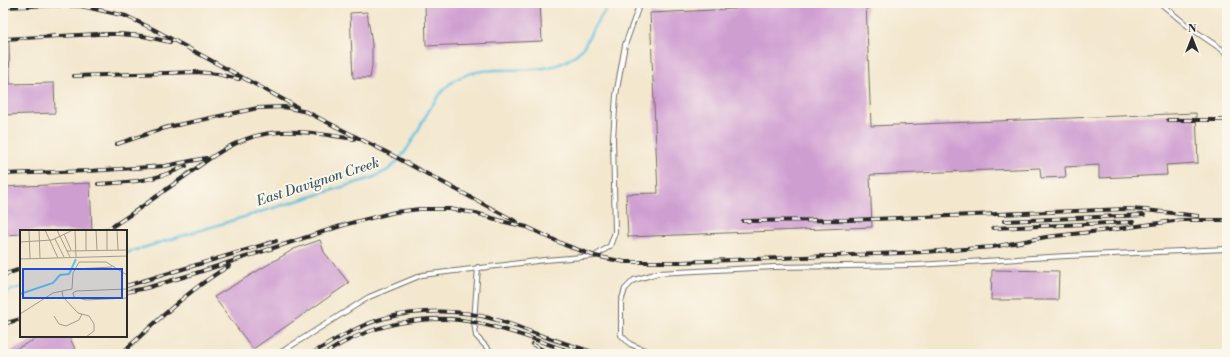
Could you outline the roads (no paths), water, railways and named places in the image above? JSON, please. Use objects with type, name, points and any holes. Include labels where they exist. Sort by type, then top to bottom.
[{"type":"lane","points":[[278,354],[369,297],[422,275],[478,267],[596,256],[610,246],[615,232],[613,138],[616,95],[625,45],[640,3]]},
{"type":"lane","points":[[637,8],[643,3]]},
{"type":"lane","points":[[1160,3],[1189,28],[1227,53]]},
{"type":"lane","points":[[654,354],[630,344],[621,335],[621,302],[626,289],[634,280],[658,273],[774,267],[917,265],[1067,256],[1227,249]]},
{"type":"lane","points":[[478,267],[474,322],[476,336],[493,354]]},
{"type":"waterway","name":"East Davignon Creek","points":[[127,253],[372,178],[388,170],[407,149],[431,107],[442,92],[455,80],[470,74],[486,71],[536,69],[551,67],[566,61],[582,49],[596,24],[611,3]]},
{"type":"waterway","name":"East Davignon Creek","points":[[3,293],[20,287]]},
{"type":"railway","points":[[3,7],[58,5],[81,6],[126,16],[153,29],[297,107]]},
{"type":"railway","points":[[3,39],[119,34],[143,36],[170,42]]},
{"type":"railway","points":[[74,76],[197,72],[217,74],[239,79]]},
{"type":"railway","points":[[117,144],[168,127],[258,108],[284,107],[307,112],[388,153],[517,222]]},
{"type":"railway","points":[[1168,120],[1227,120]]},
{"type":"railway","points":[[107,230],[138,210],[215,155],[232,145],[251,137],[271,133],[307,132],[354,139]]},
{"type":"railway","points":[[3,174],[89,171],[165,166],[206,158]]},
{"type":"railway","points":[[98,184],[153,178],[186,166]]},
{"type":"railway","points":[[127,292],[146,288],[190,275],[347,224],[395,212],[420,209],[449,209],[476,213],[527,227],[565,245],[595,256],[625,262],[682,262],[924,252],[993,247],[1046,237],[1181,220],[1227,220]]},
{"type":"railway","points":[[743,221],[849,220],[1127,209],[1198,216]]},
{"type":"railway","points":[[1004,221],[1144,215]]},
{"type":"railway","points":[[993,228],[1133,222]]},
{"type":"railway","points":[[127,286],[276,241]]},
{"type":"railway","points":[[121,354],[186,296],[214,275],[229,266]]},
{"type":"railway","points":[[3,275],[20,269]]},
{"type":"railway","points":[[311,354],[347,333],[375,321],[399,315],[427,312],[455,312],[483,316],[598,354]]},
{"type":"railway","points":[[3,324],[20,319]]},
{"type":"railway","points":[[325,354],[360,335],[380,328],[400,323],[442,319],[462,320],[494,327],[578,354]]},
{"type":"railway","points":[[532,344],[550,354]]}]
